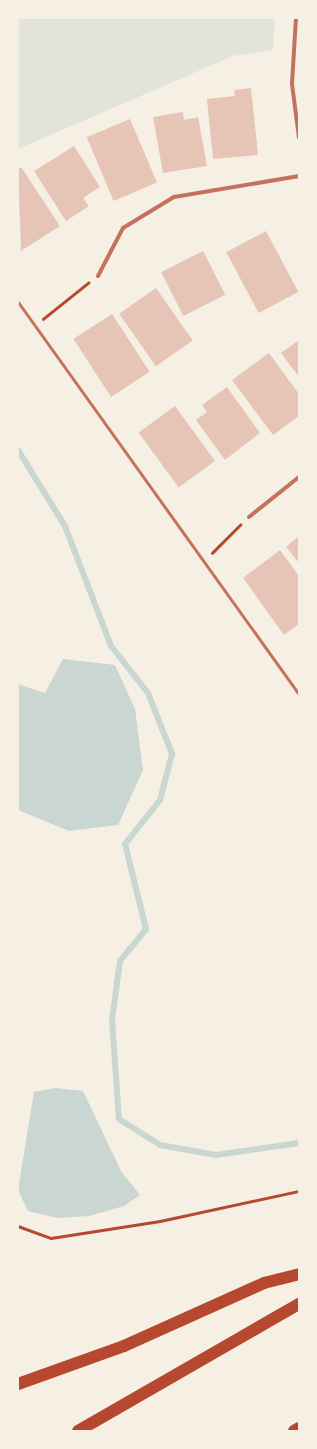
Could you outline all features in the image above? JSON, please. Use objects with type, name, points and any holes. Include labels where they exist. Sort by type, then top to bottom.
[{"type":"highway","points":[[18,1384],[124,1346],[264,1283],[299,1274]]},
{"type":"highway","points":[[78,1431],[299,1304]]},
{"type":"highway","points":[[294,1431],[299,1428]]},
{"type":"street","points":[[296,18],[292,84],[299,138]]},
{"type":"street","points":[[98,276],[123,228],[174,197],[299,176]]},
{"type":"street","points":[[249,517],[299,477]]},
{"type":"lane","points":[[18,302],[299,695]]},
{"type":"path","points":[[35,326],[98,276]]},
{"type":"path","points":[[204,561],[249,517]]},
{"type":"path","points":[[18,1226],[52,1238],[160,1221],[299,1191]]},
{"type":"shaded area","points":[[18,18],[275,18],[273,50],[233,56],[18,149]]},
{"type":"shaded area","points":[[63,659],[115,665],[135,709],[143,770],[118,825],[69,831],[18,810],[18,684],[45,693]]},
{"type":"shaded area","points":[[55,1088],[83,1091],[121,1171],[140,1195],[124,1206],[89,1216],[57,1218],[28,1211],[18,1190],[34,1092]]},
{"type":"building","points":[[251,88],[258,155],[213,159],[207,99],[235,96],[234,90]]},
{"type":"building","points":[[183,112],[184,120],[198,117],[207,166],[163,173],[153,117]]},
{"type":"building","points":[[130,119],[157,183],[114,201],[87,137]]},
{"type":"building","points":[[74,146],[100,187],[83,198],[89,206],[66,221],[34,171]]},
{"type":"building","points":[[21,167],[60,226],[21,251],[18,169]]},
{"type":"building","points":[[266,231],[298,292],[259,313],[226,252]]},
{"type":"building","points":[[203,251],[225,295],[183,316],[161,272]]},
{"type":"building","points":[[156,288],[193,340],[156,366],[119,314]]},
{"type":"building","points":[[112,314],[150,372],[111,397],[73,339]]},
{"type":"building","points":[[299,340],[299,377],[281,353]]},
{"type":"building","points":[[269,353],[299,394],[299,416],[273,435],[232,380]]},
{"type":"building","points":[[227,387],[260,433],[225,460],[196,420],[207,412],[202,405]]},
{"type":"building","points":[[175,406],[215,461],[179,487],[139,432]]},
{"type":"building","points":[[299,536],[299,563],[286,547]]},
{"type":"building","points":[[280,550],[299,576],[299,624],[284,635],[243,578]]},
{"type":"waterway","points":[[18,450],[65,526],[111,646],[148,693],[172,754],[160,800],[125,844],[146,929],[120,961],[112,1020],[119,1119],[160,1145],[216,1155],[299,1143]]}]
